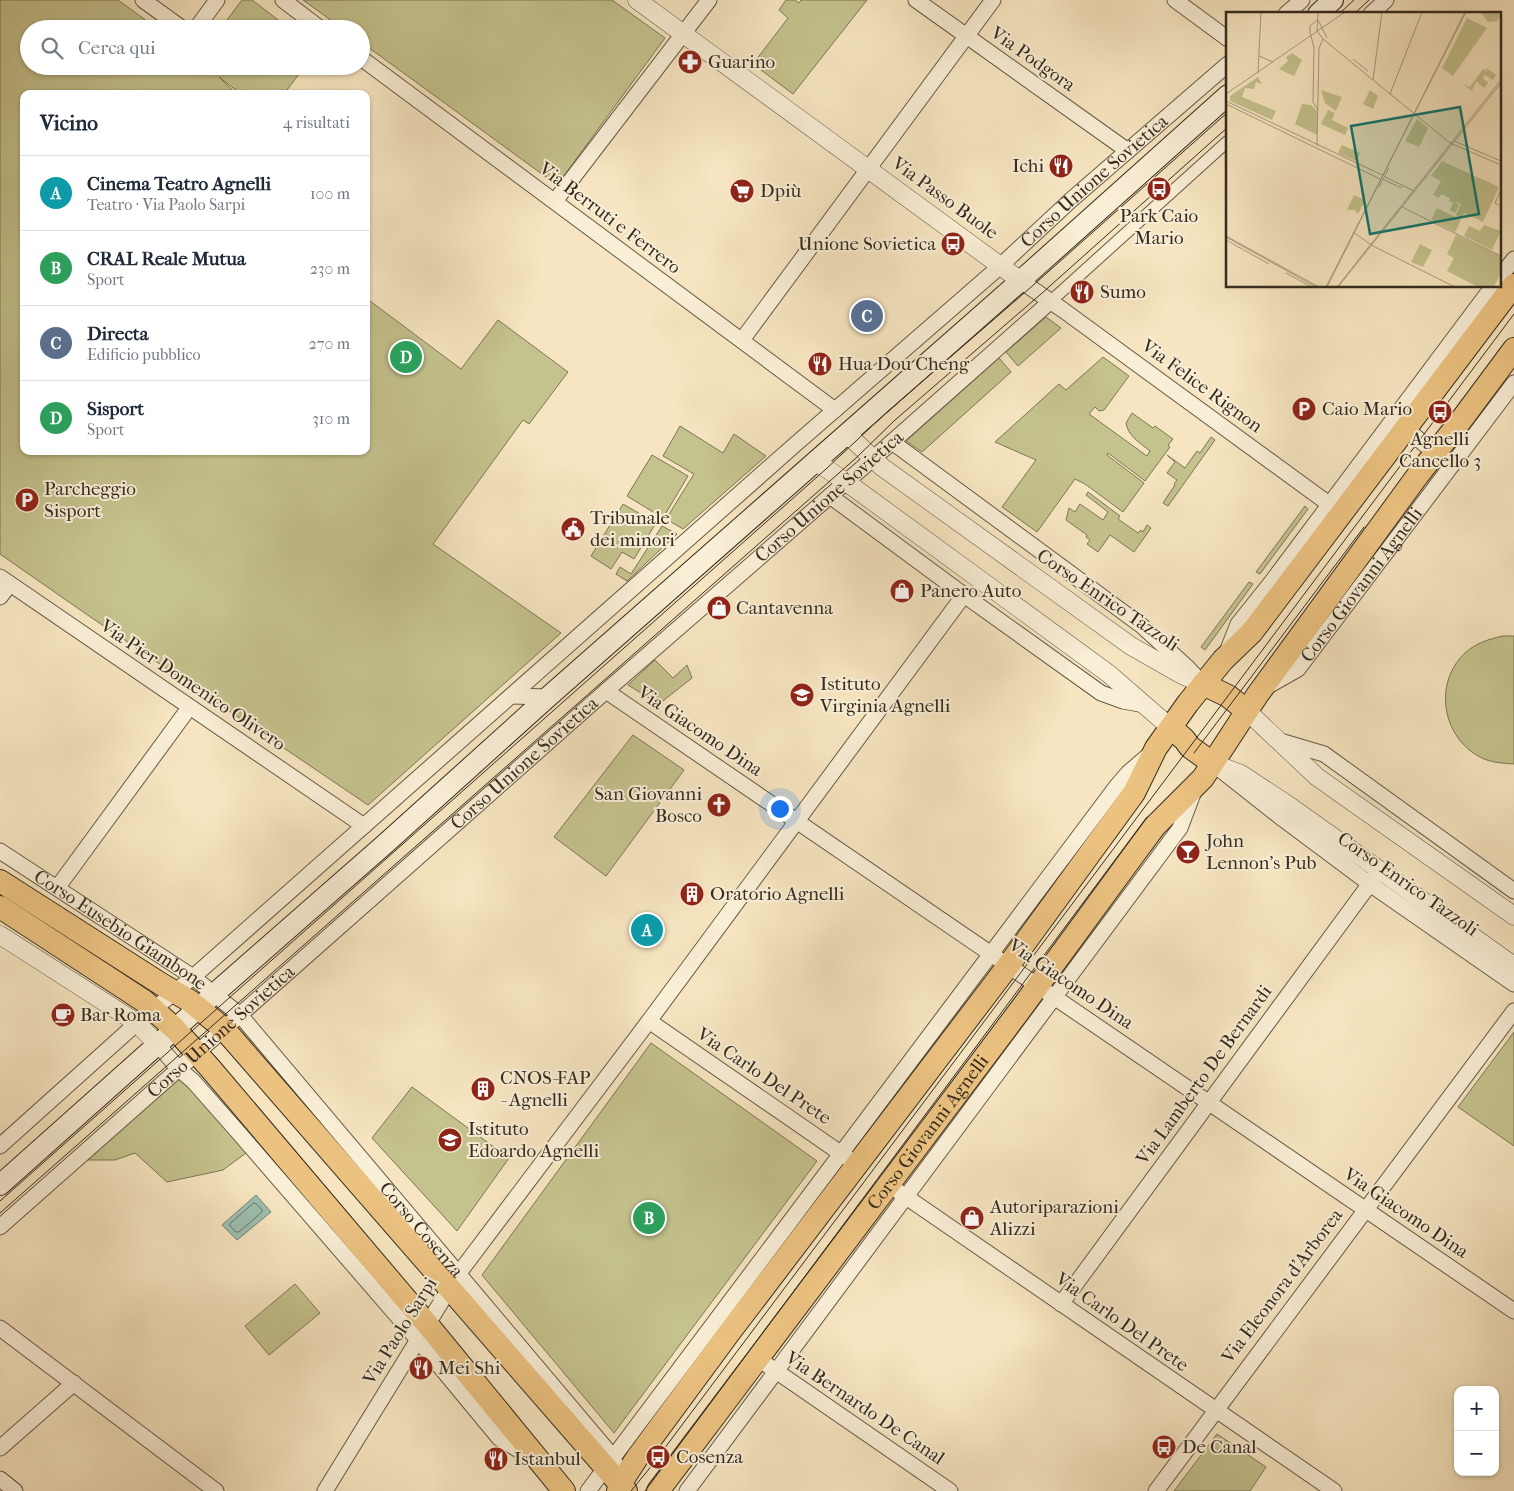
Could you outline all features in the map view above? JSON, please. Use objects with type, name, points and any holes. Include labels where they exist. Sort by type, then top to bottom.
[{"type":"main road","points":[[1320,12],[1333,0]]},
{"type":"main road","name":"Corso Unione Sovietica","points":[[0,1185],[206,1000],[385,844],[548,697],[1226,97]]},
{"type":"main road","points":[[1247,711],[1228,696],[1203,684],[1226,657],[1252,632],[1400,423],[1514,285]]},
{"type":"main road","name":"Corso Giovanni Agnelli","points":[[661,1489],[888,1184],[1046,991],[1156,826],[1203,778],[1260,691],[1443,460],[1462,420],[1514,349]]},
{"type":"main road","name":"Corso Giovanni Agnelli","points":[[614,1479],[637,1458],[722,1328],[1000,960],[1134,793],[1156,748],[1203,684]]},
{"type":"main road","points":[[1171,728],[1190,747],[1212,763]]},
{"type":"main road","name":"Corso Eusebio Giambone","points":[[0,881],[161,984],[176,992],[206,1000]]},
{"type":"main road","points":[[0,907],[155,1009],[175,1029],[197,1053],[422,1332],[564,1491]]},
{"type":"main road","name":"Corso Cosenza","points":[[206,1000],[232,1022],[454,1281],[614,1479]]},
{"type":"street","points":[[143,0],[171,20]]},
{"type":"street","points":[[203,20],[217,0]]},
{"type":"street","points":[[283,0],[310,20]]},
{"type":"street","name":"Via Passo Buole","points":[[637,0],[1001,265],[1020,281]]},
{"type":"street","points":[[554,202],[684,34],[708,0]]},
{"type":"street","name":"Via Podgora","points":[[916,0],[1128,151]]},
{"type":"street","points":[[869,169],[994,0]]},
{"type":"street","points":[[1175,0],[1226,38]]},
{"type":"street","points":[[1288,12],[1302,0]]},
{"type":"street","points":[[1373,12],[1386,0]]},
{"type":"street","name":"Via Berruti e Ferrero","points":[[370,65],[835,410]]},
{"type":"street","name":"Corso Unione Sovietica","points":[[0,1146],[137,1023],[176,992],[1226,66]]},
{"type":"street","name":"Corso Unione Sovietica","points":[[0,1227],[606,691],[847,482],[1226,143]]},
{"type":"street","name":"Via Passo Buole","points":[[742,340],[869,169]]},
{"type":"street","points":[[1502,274],[1514,259]]},
{"type":"street","points":[[1020,281],[1051,301]]},
{"type":"street","points":[[1226,657],[1238,624],[1329,504],[1400,423],[1492,288]]},
{"type":"street","name":"Via Felice Rignon","points":[[1051,301],[1329,504]]},
{"type":"street","name":"Corso Giovanni Agnelli","points":[[1443,460],[1514,383]]},
{"type":"street","points":[[1400,423],[1443,460]]},
{"type":"street","name":"Corso Enrico Tazzoli","points":[[847,434],[891,473],[1132,646],[1182,675],[1203,684]]},
{"type":"street","points":[[798,442],[815,461],[847,482],[1109,674],[1171,728]]},
{"type":"street","name":"Corso Enrico Tazzoli","points":[[892,442],[1142,626],[1203,684]]},
{"type":"street","points":[[830,496],[1101,693],[1123,701],[1145,705]]},
{"type":"street","points":[[0,597],[5,580]]},
{"type":"street","name":"Via Pier Domenico Olivero","points":[[5,580],[189,708],[364,826]]},
{"type":"street","name":"Via Paolo Sarpi","points":[[325,1491],[454,1281],[964,595]]},
{"type":"street","name":"Via Giacomo Dina","points":[[606,691],[1514,1311]]},
{"type":"street","name":"Corso Unione Sovietica","points":[[511,696],[548,697]]},
{"type":"street","points":[[57,888],[189,708]]},
{"type":"street","name":"Corso Enrico Tazzoli","points":[[1247,711],[1317,777],[1514,916]]},
{"type":"street","name":"Corso Enrico Tazzoli","points":[[1280,741],[1324,754],[1514,891]]},
{"type":"street","name":"Corso Enrico Tazzoli","points":[[1212,763],[1241,774],[1291,807],[1375,877],[1514,984]]},
{"type":"street","name":"Corso Eusebio Giambone","points":[[0,851],[193,977],[206,1000]]},
{"type":"street","name":"Corso Enrico Tazzoli","points":[[1375,877],[1514,966]]},
{"type":"street","name":"Via Lamberto De Bernardi","points":[[1061,1304],[1375,877]]},
{"type":"street","points":[[0,934],[137,1023],[179,1069],[193,1081],[422,1332]]},
{"type":"street","name":"Corso Giovanni Agnelli","points":[[687,1491],[906,1197],[1046,991]]},
{"type":"street","name":"Via Eleonora d'Arborea","points":[[1156,1491],[1514,1010]]},
{"type":"street","name":"Via Carlo Del Prete","points":[[648,1021],[850,1159]]},
{"type":"street","name":"Via Carlo Del Prete","points":[[888,1184],[1334,1491]]},
{"type":"street","points":[[0,1328],[216,1491]]},
{"type":"street","name":"Corso Giovanni Agnelli","points":[[588,1491],[614,1479],[722,1328]]},
{"type":"street","name":"Via Bernardo De Canal","points":[[757,1358],[950,1491]]},
{"type":"street","points":[[0,1448],[74,1383]]},
{"type":"street","points":[[0,1479],[15,1491]]},
{"type":"shaded area","points":[[0,0],[118,0],[146,20],[20,20],[20,75],[298,75],[287,90],[236,90],[219,77],[232,90],[20,90],[20,455],[370,455],[370,301],[461,369],[498,320],[568,372],[529,424],[523,420],[433,544],[561,633],[368,805],[0,554]]},
{"type":"shaded area","points":[[242,0],[252,0],[278,20],[227,20]]},
{"type":"shaded area","points":[[303,0],[612,0],[665,38],[557,185],[370,49],[370,20],[331,20]]},
{"type":"shaded area","points":[[786,0],[795,0],[799,3],[801,0],[867,0],[793,94],[753,64],[788,18],[779,10]]},
{"type":"shaded area","points":[[1046,317],[1061,328],[1018,366],[1006,352]]},
{"type":"shaded area","points":[[1103,357],[1129,376],[1104,410],[1099,411],[1095,407],[1089,414],[1147,456],[1150,451],[1135,439],[1127,428],[1126,423],[1132,413],[1173,439],[1168,445],[1170,447],[1145,481],[1108,453],[1107,455],[1144,483],[1123,512],[1085,484],[1075,479],[1037,532],[1002,507],[1036,460],[995,442],[1059,384],[1066,390]]},
{"type":"shaded area","points":[[999,358],[1011,372],[922,452],[906,441]]},
{"type":"shaded area","points":[[680,426],[723,453],[734,434],[766,456],[683,529],[666,519],[694,474],[663,456]]},
{"type":"shaded area","points":[[1211,437],[1215,440],[1168,506],[1163,503],[1177,480],[1167,473],[1175,462],[1167,455],[1185,468],[1197,451],[1200,453]]},
{"type":"shaded area","points":[[652,455],[688,476],[663,518],[627,496]]},
{"type":"shaded area","points":[[1088,492],[1120,516],[1118,519],[1138,533],[1141,530],[1143,532],[1147,525],[1151,528],[1134,552],[1110,535],[1098,552],[1087,544],[1090,540],[1086,537],[1087,535],[1066,520],[1069,508],[1075,512],[1080,504],[1103,520],[1108,512],[1086,495]]},
{"type":"shaded area","points":[[623,504],[656,523],[634,559],[622,552],[611,569],[591,556]]},
{"type":"shaded area","points":[[1305,506],[1308,509],[1260,574],[1256,572]]},
{"type":"shaded area","points":[[662,526],[677,534],[627,581],[616,574],[620,567],[631,574]]},
{"type":"shaded area","points":[[1249,582],[1253,584],[1205,650],[1201,647]]},
{"type":"shaded area","points":[[1503,636],[1514,636],[1514,764],[1488,760],[1467,748],[1457,737],[1446,709],[1449,679],[1455,665],[1465,653],[1478,644]]},
{"type":"shaded area","points":[[655,660],[673,678],[687,665],[692,678],[659,704],[628,685]]},
{"type":"shaded area","points":[[633,735],[684,770],[606,876],[554,837]]},
{"type":"shaded area","points":[[1514,1032],[1514,1146],[1458,1107]]},
{"type":"shaded area","points":[[651,1043],[817,1161],[614,1433],[482,1275]]},
{"type":"shaded area","points":[[178,1077],[184,1080],[246,1153],[223,1170],[167,1182],[135,1153],[115,1160],[81,1160]]},
{"type":"shaded area","points":[[412,1087],[509,1158],[457,1231],[372,1138]]},
{"type":"shaded area","points":[[295,1284],[320,1313],[269,1355],[245,1326]]},
{"type":"shaded area","points":[[1217,1434],[1266,1467],[1250,1491],[1174,1491]]},
{"type":"water","points":[[256,1195],[271,1212],[237,1240],[222,1225]]},
{"type":"tram line","points":[[1341,12],[1354,0]]},
{"type":"tram line","points":[[1356,12],[1369,0]]},
{"type":"tram line","points":[[0,1201],[826,469],[887,412],[1226,114]]},
{"type":"tram line","points":[[0,1213],[856,458],[895,420],[1041,294],[1226,129]]},
{"type":"tram line","points":[[631,1491],[1514,314]]},
{"type":"tram line","points":[[1194,753],[1364,527]]},
{"type":"tram line","points":[[645,1491],[1147,817]]},
{"type":"place","name":"Guarino","points":[[690,62]]},
{"type":"place","name":"Ichi","points":[[1061,166]]},
{"type":"place","name":"Park Caio Mario","points":[[1159,189]]},
{"type":"place","name":"Dpiù","points":[[742,191]]},
{"type":"place","name":"Unione Sovietica","points":[[953,244]]},
{"type":"place","name":"Sumo","points":[[1082,292]]},
{"type":"place","name":"Directa","points":[[867,316]]},
{"type":"place","name":"Sisport","points":[[406,357]]},
{"type":"place","name":"Hua Dou Cheng","points":[[820,364]]},
{"type":"place","name":"Caio Mario","points":[[1304,409]]},
{"type":"place","name":"Agnelli Cancello 3","points":[[1440,412]]},
{"type":"place","name":"Parcheggio Sisport","points":[[27,500]]},
{"type":"place","name":"Tribunale dei minori","points":[[573,529]]},
{"type":"place","name":"Panero Auto","points":[[902,591]]},
{"type":"place","name":"Cantavenna","points":[[719,608]]},
{"type":"place","name":"Istituto Virginia Agnelli","points":[[802,695]]},
{"type":"place","name":"San Giovanni Bosco","points":[[719,805]]},
{"type":"place","name":"John Lennon's Pub","points":[[1188,852]]},
{"type":"place","name":"Oratorio Agnelli","points":[[692,894]]},
{"type":"place","name":"Cinema Teatro Agnelli","points":[[647,930]]},
{"type":"place","name":"Bar Roma","points":[[63,1015]]},
{"type":"place","name":"CNOS-FAP - Agnelli","points":[[483,1089]]},
{"type":"place","name":"Istituto Edoardo Agnelli","points":[[450,1140]]},
{"type":"place","name":"CRAL Reale Mutua","points":[[649,1218]]},
{"type":"place","name":"Autoriparazioni Alizzi","points":[[972,1218]]},
{"type":"place","name":"Mei Shi","points":[[421,1368]]},
{"type":"place","name":"De Canal","points":[[1164,1447]]},
{"type":"place","name":"Cosenza","points":[[658,1457]]},
{"type":"place","name":"Istanbul","points":[[496,1459]]}]
